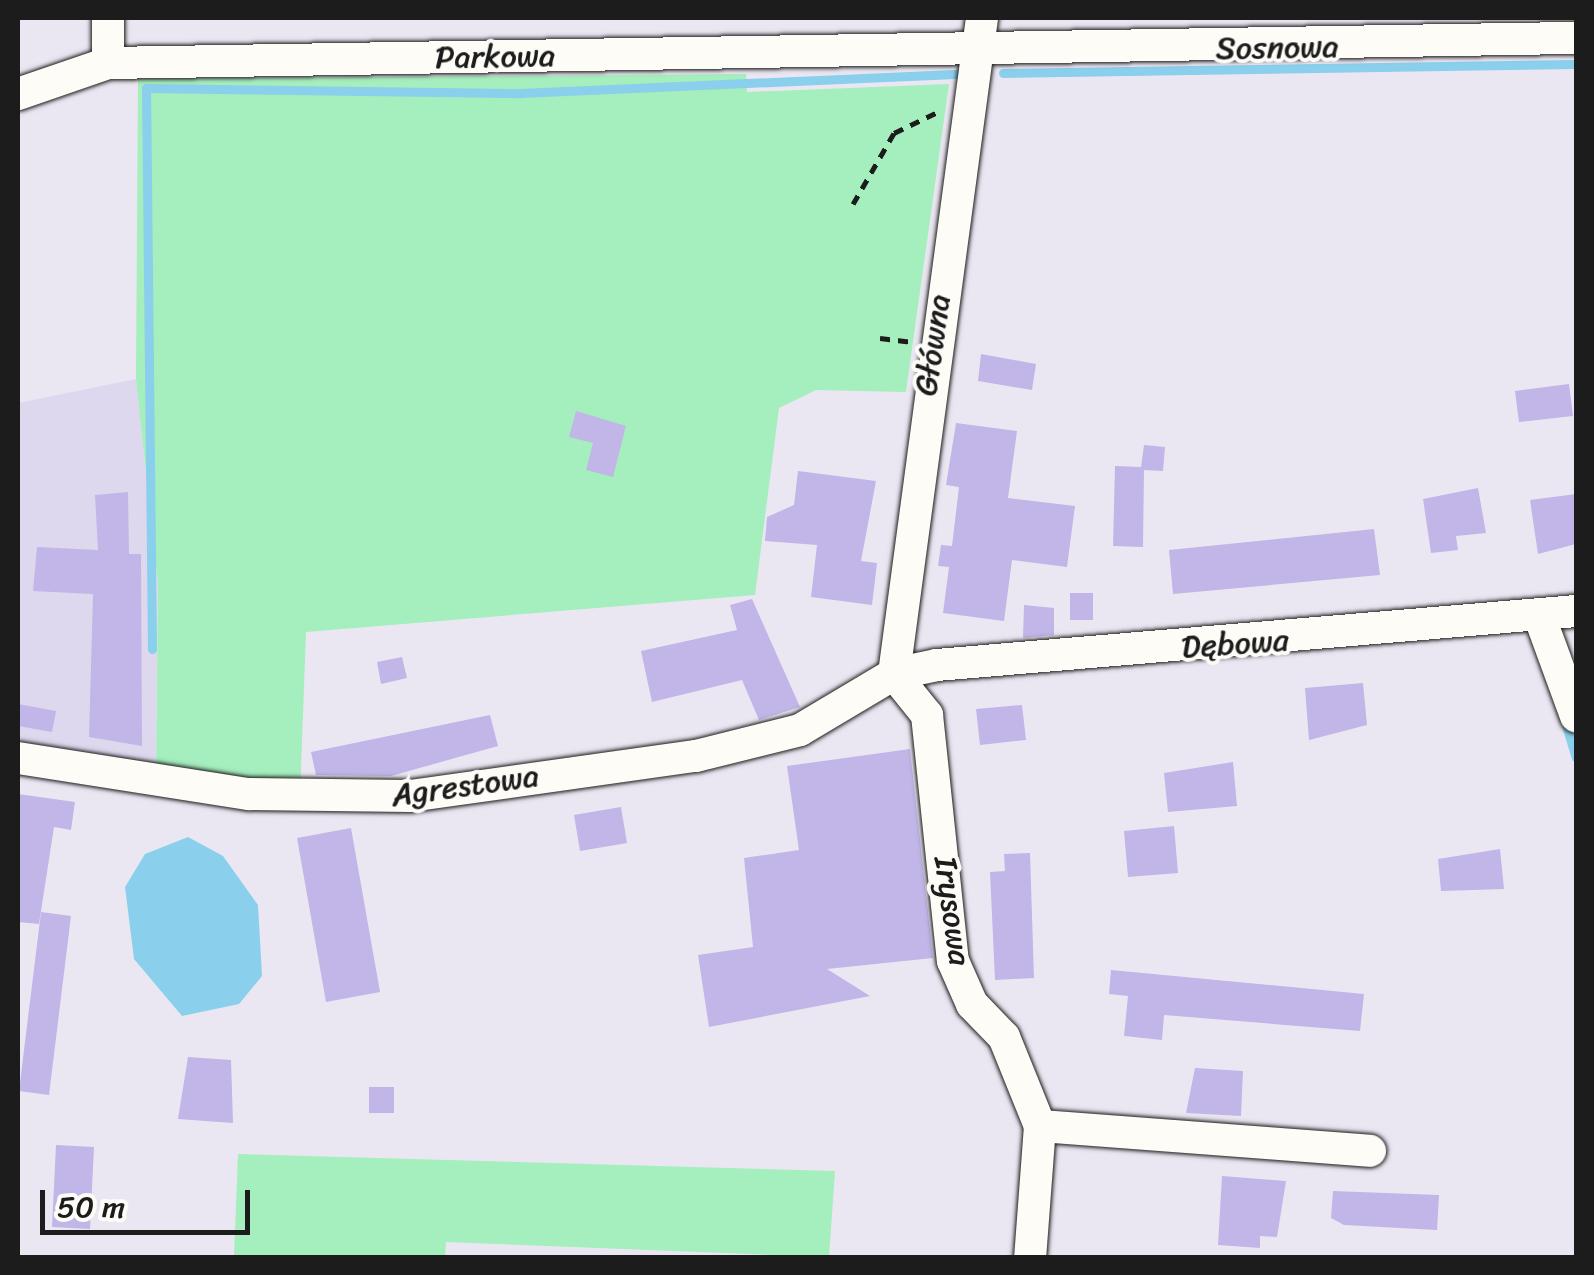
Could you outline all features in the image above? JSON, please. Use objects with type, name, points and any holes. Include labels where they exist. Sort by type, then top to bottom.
[{"type":"street","points":[[108,18],[108,63]]},
{"type":"street","name":"Parkowa","points":[[18,94],[108,63],[980,31]]},
{"type":"street","name":"Sosnowa","points":[[980,31],[1576,38]]},
{"type":"street","name":"Główna","points":[[894,674],[980,31]]},
{"type":"street","name":"Dębowa","points":[[894,674],[1576,611]]},
{"type":"street","points":[[1539,615],[1576,716]]},
{"type":"street","name":"Agrestowa","points":[[18,758],[249,794],[410,796],[696,756],[800,730],[894,674]]},
{"type":"street","name":"Irysowa","points":[[894,674],[926,716],[953,961],[972,1004],[1004,1037],[1040,1126],[1030,1258]]},
{"type":"street","points":[[1040,1126],[1370,1150]]},
{"type":"path","points":[[853,204],[894,133],[950,109]]},
{"type":"path","points":[[880,338],[911,342]]},
{"type":"shaded area","points":[[136,379],[158,585],[156,763],[18,742],[18,403]]},
{"type":"green space","points":[[746,74],[747,92],[949,84],[906,392],[816,390],[779,408],[755,595],[306,632],[300,797],[156,782],[158,585],[136,379],[138,79]]},
{"type":"green space","points":[[238,1154],[835,1171],[829,1257],[446,1242],[445,1257],[234,1257]]},
{"type":"water","points":[[188,837],[223,856],[258,905],[262,976],[239,1004],[182,1016],[134,959],[125,887],[145,854]]},
{"type":"building","points":[[981,354],[1036,364],[1032,390],[978,381]]},
{"type":"building","points":[[1569,384],[1573,416],[1519,422],[1515,391]]},
{"type":"building","points":[[576,411],[626,426],[613,477],[586,470],[593,443],[569,437]]},
{"type":"building","points":[[956,423],[1017,431],[1008,498],[1075,506],[1067,567],[1012,560],[1004,621],[943,613],[949,567],[938,566],[941,545],[952,546],[959,487],[946,485]]},
{"type":"building","points":[[1144,445],[1165,447],[1163,471],[1144,470],[1143,547],[1113,546],[1115,466],[1141,467]]},
{"type":"building","points":[[798,471],[876,481],[861,561],[877,563],[872,605],[811,597],[817,545],[765,541],[767,517],[794,505]]},
{"type":"building","points":[[1478,488],[1486,533],[1456,536],[1458,550],[1431,553],[1423,499]]},
{"type":"building","points":[[128,492],[129,554],[141,554],[142,746],[89,737],[93,594],[33,591],[37,547],[98,550],[95,495]]},
{"type":"building","points":[[1576,494],[1576,544],[1538,554],[1530,500]]},
{"type":"building","points":[[1374,529],[1380,575],[1173,594],[1169,550]]},
{"type":"building","points":[[1070,593],[1093,593],[1093,620],[1070,620]]},
{"type":"building","points":[[752,599],[800,707],[759,720],[742,680],[652,702],[641,651],[737,630],[730,605]]},
{"type":"building","points":[[1024,605],[1054,608],[1054,635],[1023,638]]},
{"type":"building","points":[[402,657],[407,678],[381,684],[377,662]]},
{"type":"building","points":[[1363,683],[1367,725],[1309,740],[1305,688]]},
{"type":"building","points":[[18,704],[56,711],[52,732],[18,726]]},
{"type":"building","points":[[1022,705],[1026,740],[980,745],[976,709]]},
{"type":"building","points":[[490,715],[498,746],[391,776],[316,775],[311,752]]},
{"type":"building","points":[[910,749],[933,958],[827,969],[870,996],[709,1027],[698,955],[753,947],[744,858],[799,850],[787,766]]},
{"type":"building","points":[[1233,762],[1237,806],[1168,812],[1164,773]]},
{"type":"building","points":[[18,794],[75,802],[71,830],[54,827],[39,924],[18,922]]},
{"type":"building","points":[[621,807],[627,843],[580,851],[574,815]]},
{"type":"building","points":[[1174,826],[1178,873],[1128,877],[1124,831]]},
{"type":"building","points":[[351,828],[380,992],[326,1002],[297,838]]},
{"type":"building","points":[[1500,849],[1504,889],[1441,891],[1438,859]]},
{"type":"building","points":[[1030,853],[1034,978],[995,980],[990,872],[1005,871],[1004,854]]},
{"type":"building","points":[[41,912],[71,916],[49,1095],[19,1091]]},
{"type":"building","points":[[1111,970],[1364,994],[1360,1031],[1164,1015],[1162,1040],[1124,1036],[1128,996],[1109,994]]},
{"type":"building","points":[[188,1057],[231,1060],[233,1123],[178,1119]]},
{"type":"building","points":[[1195,1068],[1243,1071],[1241,1116],[1186,1113]]},
{"type":"building","points":[[369,1087],[394,1087],[394,1113],[369,1113]]},
{"type":"building","points":[[56,1145],[94,1147],[90,1229],[52,1227]]},
{"type":"building","points":[[1222,1176],[1286,1181],[1277,1237],[1260,1236],[1260,1248],[1218,1245]]},
{"type":"building","points":[[1333,1191],[1439,1195],[1437,1230],[1344,1225],[1331,1218]]},
{"type":"waterway","points":[[1003,73],[1576,64]]},
{"type":"waterway","points":[[152,649],[146,88],[520,93],[961,74]]},
{"type":"waterway","points":[[1565,722],[1576,757]]}]
